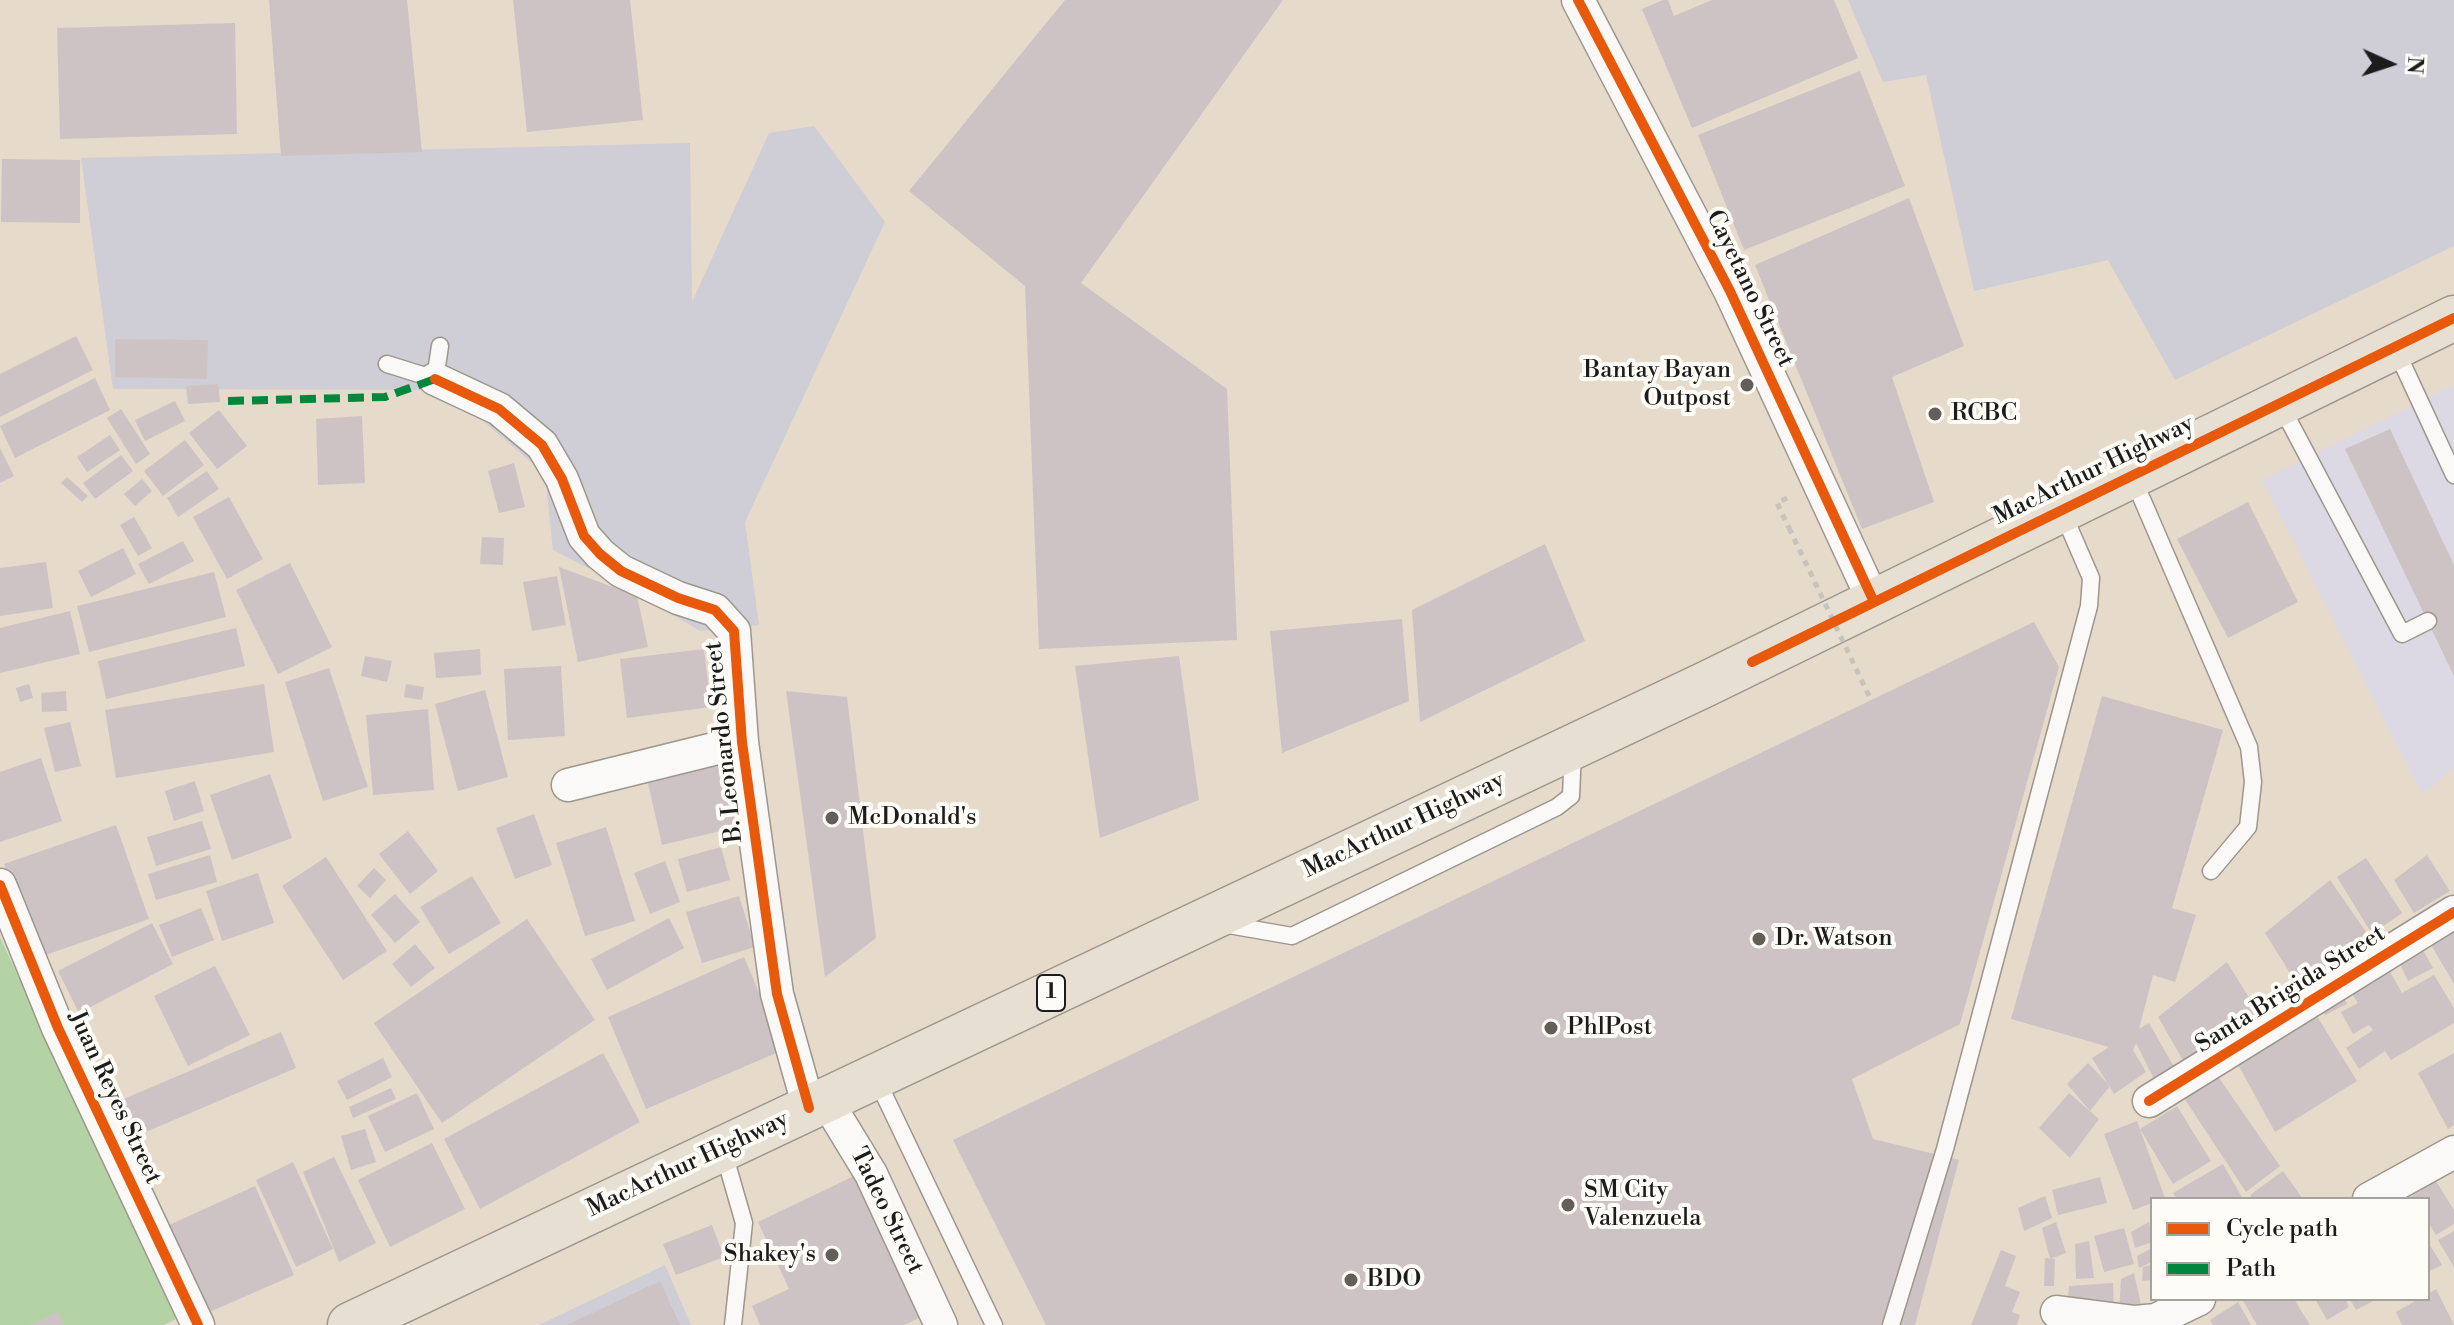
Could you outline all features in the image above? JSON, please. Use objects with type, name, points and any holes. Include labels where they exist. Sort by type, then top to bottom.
[{"type":"highway","name":"MacArthur Highway","points":[[350,1325],[1573,747],[2454,318]]},
{"type":"street","name":"Cayetano Street","points":[[1578,0],[1730,291],[1874,602]]},
{"type":"street","name":"B. Leonardo Street","points":[[435,379],[499,409],[542,445],[562,479],[584,536],[600,554],[621,571],[723,616],[734,631],[742,742],[777,994],[818,1104]]},
{"type":"street","points":[[568,785],[742,742]]},
{"type":"street","name":"Juan Reyes Street","points":[[0,885],[58,1028],[198,1325]]},
{"type":"street","name":"Santa Brigida Street","points":[[2149,1101],[2454,912]]},
{"type":"street","name":"Tadeo Street","points":[[818,1104],[871,1174],[941,1325]]},
{"type":"street","points":[[2373,1197],[2454,1152]]},
{"type":"street","points":[[2057,1312],[2135,1322],[2156,1320],[2195,1301]]},
{"type":"lane","points":[[387,364],[435,379],[440,346]]},
{"type":"lane","points":[[2395,347],[2454,475]]},
{"type":"lane","points":[[2280,403],[2402,634],[2428,621]]},
{"type":"lane","points":[[2132,475],[2249,747],[2253,782],[2248,827],[2211,871]]},
{"type":"lane","points":[[1891,1325],[1945,1149],[2089,606],[2091,578],[2061,509]]},
{"type":"lane","points":[[876,1076],[994,1325]]},
{"type":"lane","points":[[723,1148],[744,1223],[733,1325]]},
{"type":"path","points":[[1777,503],[1871,700]]},
{"type":"shaded area","points":[[1848,0],[2454,0],[2454,246],[2175,380],[2108,260],[1974,291],[1926,75],[1883,82]]},
{"type":"shaded area","points":[[814,126],[885,222],[745,522],[759,625],[700,631],[637,593],[553,550],[545,474],[447,390],[113,389],[81,158],[690,143],[692,302],[769,133]]},
{"type":"shaded area","points":[[2454,385],[2454,768],[2422,794],[2262,480]]},
{"type":"shaded area","points":[[665,1265],[691,1325],[539,1325]]},
{"type":"green space","points":[[0,937],[176,1319],[164,1325],[0,1325]]},
{"type":"building","points":[[269,0],[407,0],[422,152],[281,156]]},
{"type":"building","points":[[513,0],[630,0],[643,120],[527,132]]},
{"type":"building","points":[[1065,0],[1283,0],[1081,283],[1227,389],[1237,640],[1039,649],[1025,286],[909,191]]},
{"type":"building","points":[[1668,0],[1674,16],[1712,0],[1834,0],[1858,58],[1692,128],[1642,9]]},
{"type":"building","points":[[235,23],[237,134],[60,139],[57,28]]},
{"type":"building","points":[[1860,71],[1905,186],[1744,250],[1698,135]]},
{"type":"building","points":[[2,159],[80,160],[80,223],[1,222]]},
{"type":"building","points":[[1909,198],[1964,346],[1892,377],[1934,502],[1862,529],[1755,265]]},
{"type":"building","points":[[76,336],[93,370],[0,417],[0,374]]},
{"type":"building","points":[[115,339],[208,340],[207,379],[115,377]]},
{"type":"building","points":[[95,378],[110,410],[15,458],[0,426]]},
{"type":"building","points":[[218,384],[220,402],[188,404],[186,386]]},
{"type":"building","points":[[175,401],[185,421],[145,441],[135,420]]},
{"type":"building","points":[[121,409],[150,454],[136,464],[107,418]]},
{"type":"building","points":[[219,410],[247,446],[217,469],[189,433]]},
{"type":"building","points":[[362,416],[365,483],[318,485],[316,419]]},
{"type":"building","points":[[2390,429],[2454,565],[2454,676],[2345,449]]},
{"type":"building","points":[[110,435],[120,450],[87,472],[77,457]]},
{"type":"building","points":[[185,440],[204,465],[163,496],[144,471]]},
{"type":"building","points":[[0,448],[14,476],[0,483]]},
{"type":"building","points":[[121,455],[133,471],[95,499],[83,483]]},
{"type":"building","points":[[514,463],[525,507],[499,513],[488,471]]},
{"type":"building","points":[[207,471],[219,489],[178,517],[167,498]]},
{"type":"building","points":[[67,477],[88,496],[82,502],[61,483]]},
{"type":"building","points":[[142,479],[152,491],[135,506],[124,494]]},
{"type":"building","points":[[229,497],[263,559],[227,579],[193,517]]},
{"type":"building","points":[[2248,502],[2298,602],[2228,638],[2177,539]]},
{"type":"building","points":[[134,517],[152,548],[138,556],[120,525]]},
{"type":"building","points":[[482,537],[504,538],[503,565],[480,564]]},
{"type":"building","points":[[183,541],[194,561],[149,584],[138,564]]},
{"type":"building","points":[[1545,544],[1585,641],[1420,722],[1412,610]]},
{"type":"building","points":[[123,548],[136,574],[91,597],[78,571]]},
{"type":"building","points":[[46,562],[53,608],[0,616],[0,568]]},
{"type":"building","points":[[290,563],[332,647],[278,674],[236,590]]},
{"type":"building","points":[[559,567],[637,596],[648,647],[578,662]]},
{"type":"building","points":[[214,572],[226,617],[89,652],[77,606]]},
{"type":"building","points":[[557,576],[566,625],[532,631],[523,582]]},
{"type":"building","points":[[70,611],[80,654],[0,673],[0,628]]},
{"type":"building","points":[[1402,619],[1409,701],[1282,753],[1270,631]]},
{"type":"building","points":[[2034,622],[2059,667],[1960,1024],[1852,1079],[1873,1139],[1959,1160],[1915,1325],[1046,1325],[953,1140]]},
{"type":"building","points":[[236,628],[245,666],[106,699],[98,661]]},
{"type":"building","points":[[480,649],[481,675],[436,678],[434,653]]},
{"type":"building","points":[[704,649],[711,707],[627,718],[620,659]]},
{"type":"building","points":[[365,656],[392,661],[387,682],[361,676]]},
{"type":"building","points":[[1179,656],[1199,800],[1100,838],[1075,666]]},
{"type":"building","points":[[561,666],[565,736],[508,740],[504,669]]},
{"type":"building","points":[[329,668],[368,787],[323,801],[285,682]]},
{"type":"building","points":[[29,684],[33,698],[20,702],[16,688]]},
{"type":"building","points":[[264,684],[274,752],[116,778],[105,710]]},
{"type":"building","points":[[406,684],[424,687],[422,700],[404,697]]},
{"type":"building","points":[[485,690],[508,777],[458,791],[435,704]]},
{"type":"building","points":[[66,691],[67,711],[42,712],[41,693]]},
{"type":"building","name":"McDonald's","points":[[786,691],[847,697],[876,938],[825,977]]},
{"type":"building","points":[[2102,696],[2223,730],[2172,908],[2196,915],[2175,982],[2153,975],[2139,1029],[2149,1023],[2178,1074],[2158,1087],[2136,1043],[2133,1050],[2146,1072],[2114,1094],[2092,1058],[2109,1047],[2011,1019]]},
{"type":"building","points":[[428,709],[434,790],[373,795],[366,715]]},
{"type":"building","points":[[70,722],[81,766],[55,772],[44,728]]},
{"type":"building","points":[[724,756],[741,826],[662,845],[646,774]]},
{"type":"building","points":[[41,758],[62,821],[0,842],[0,772]]},
{"type":"building","points":[[270,774],[292,838],[232,860],[210,795]]},
{"type":"building","points":[[195,781],[204,811],[174,821],[165,791]]},
{"type":"building","points":[[534,814],[552,865],[515,879],[496,828]]},
{"type":"building","points":[[202,821],[211,849],[156,866],[147,837]]},
{"type":"building","points":[[116,825],[149,919],[37,958],[4,864]]},
{"type":"building","points":[[606,827],[635,921],[585,936],[556,843]]},
{"type":"building","points":[[408,831],[438,871],[410,894],[379,854]]},
{"type":"building","points":[[721,847],[730,880],[687,892],[678,859]]},
{"type":"building","points":[[210,855],[217,882],[156,900],[148,874]]},
{"type":"building","points":[[2427,855],[2450,891],[2414,913],[2394,880]]},
{"type":"building","points":[[326,857],[387,951],[343,980],[282,886]]},
{"type":"building","points":[[2366,858],[2402,913],[2372,934],[2337,877]]},
{"type":"building","points":[[665,861],[680,902],[650,914],[634,873]]},
{"type":"building","points":[[374,868],[386,880],[370,898],[357,886]]},
{"type":"building","points":[[258,873],[274,923],[222,941],[206,891]]},
{"type":"building","points":[[472,876],[501,923],[449,954],[420,907]]},
{"type":"building","points":[[2330,880],[2371,939],[2300,989],[2265,933]]},
{"type":"building","points":[[395,894],[420,922],[395,943],[371,915]]},
{"type":"building","points":[[739,896],[755,947],[702,963],[686,912]]},
{"type":"building","points":[[201,908],[214,940],[172,957],[159,925]]},
{"type":"building","points":[[669,918],[684,948],[607,990],[591,959]]},
{"type":"building","points":[[527,919],[595,1020],[442,1123],[374,1023]]},
{"type":"building","points":[[2454,921],[2454,984],[2427,938]]},
{"type":"building","points":[[152,923],[173,964],[79,1013],[58,971]]},
{"type":"building","points":[[415,944],[435,968],[411,987],[392,964]]},
{"type":"building","points":[[2423,950],[2433,968],[2408,981],[2399,962]]},
{"type":"building","points":[[744,957],[783,1050],[646,1109],[608,1017]]},
{"type":"building","points":[[2227,962],[2261,1017],[2187,1067],[2158,1017]]},
{"type":"building","points":[[215,966],[250,1035],[188,1066],[154,996]]},
{"type":"building","points":[[2388,968],[2402,993],[2434,975],[2454,1008],[2454,1023],[2391,1060],[2385,1051],[2359,1069],[2346,1048],[2373,1030],[2369,1025],[2353,1034],[2341,1012],[2358,1003],[2350,991]]},
{"type":"building","points":[[2340,991],[2347,1004],[2325,1015],[2319,1001]]},
{"type":"building","points":[[2315,1013],[2357,1081],[2275,1132],[2236,1061]]},
{"type":"building","points":[[281,1032],[296,1068],[134,1137],[119,1101]]},
{"type":"building","points":[[603,1053],[640,1122],[480,1209],[444,1139]]},
{"type":"building","points":[[2454,1053],[2454,1125],[2448,1129],[2418,1073]]},
{"type":"building","points":[[383,1058],[392,1077],[347,1100],[337,1081]]},
{"type":"building","points":[[2088,1063],[2110,1086],[2090,1111],[2067,1084]]},
{"type":"building","points":[[2217,1075],[2280,1166],[2246,1192],[2182,1095]]},
{"type":"building","points":[[391,1088],[396,1099],[353,1118],[349,1107]]},
{"type":"building","points":[[417,1093],[434,1129],[385,1152],[368,1116]]},
{"type":"building","points":[[2069,1093],[2099,1119],[2070,1158],[2039,1128]]},
{"type":"building","points":[[2177,1106],[2211,1161],[2173,1184],[2140,1129]]},
{"type":"building","points":[[2137,1121],[2165,1197],[2150,1197],[2150,1204],[2133,1210],[2104,1134]]},
{"type":"building","points":[[365,1129],[376,1162],[351,1170],[341,1136]]},
{"type":"building","points":[[432,1143],[465,1209],[390,1247],[358,1180]]},
{"type":"building","points":[[334,1157],[376,1243],[339,1262],[303,1172]]},
{"type":"building","points":[[293,1162],[333,1249],[296,1267],[256,1180]]},
{"type":"building","points":[[2223,1164],[2242,1197],[2176,1197],[2173,1193]]},
{"type":"building","points":[[2283,1171],[2302,1197],[2252,1197],[2250,1195]]},
{"type":"building","name":"Shakey's","points":[[854,1176],[919,1318],[904,1325],[760,1325],[752,1306],[789,1289],[758,1222]]},
{"type":"building","points":[[2100,1177],[2107,1203],[2058,1215],[2052,1190]]},
{"type":"building","points":[[2436,1181],[2454,1210],[2454,1224],[2436,1235],[2430,1225],[2430,1197],[2412,1196]]},
{"type":"building","points":[[255,1186],[294,1275],[205,1314],[167,1226]]},
{"type":"building","points":[[2045,1196],[2052,1218],[2024,1231],[2018,1208]]},
{"type":"building","points":[[2056,1222],[2066,1253],[2050,1259],[2042,1228]]},
{"type":"building","points":[[2149,1222],[2150,1243],[2135,1248],[2131,1232]]},
{"type":"building","points":[[712,1225],[724,1257],[676,1275],[663,1244]]},
{"type":"building","points":[[2124,1228],[2134,1264],[2104,1272],[2094,1236]]},
{"type":"building","points":[[2454,1231],[2454,1267],[2438,1240]]},
{"type":"building","points":[[2089,1241],[2094,1278],[2076,1279],[2075,1244]]},
{"type":"building","points":[[2430,1245],[2442,1265],[2430,1271]]},
{"type":"building","points":[[2150,1249],[2150,1263],[2139,1268],[2137,1256]]},
{"type":"building","points":[[2001,1250],[2016,1256],[2005,1286],[2020,1292],[2012,1312],[2020,1315],[2017,1325],[1971,1325]]},
{"type":"building","points":[[2045,1258],[2055,1259],[2054,1286],[2044,1286]]},
{"type":"building","points":[[2150,1265],[2150,1280],[2142,1281],[2143,1267]]},
{"type":"building","points":[[2134,1273],[2143,1314],[2119,1314],[2121,1279]]},
{"type":"building","points":[[660,1281],[680,1325],[567,1325]]},
{"type":"building","points":[[2113,1283],[2114,1312],[2067,1313],[2069,1286]]},
{"type":"building","points":[[2436,1289],[2454,1325],[2402,1325],[2396,1312],[2415,1301],[2430,1301],[2430,1293]]},
{"type":"building","points":[[2243,1301],[2295,1301],[2310,1325],[2257,1325]]},
{"type":"building","points":[[2316,1301],[2346,1301],[2349,1307],[2327,1320]]},
{"type":"building","points":[[2351,1301],[2373,1301],[2356,1310]]},
{"type":"building","points":[[2238,1302],[2251,1325],[2213,1325],[2210,1320]]},
{"type":"building","points":[[58,1312],[64,1325],[30,1325]]},
{"type":"marked path","points":[[228,401],[385,397],[435,379]]},
{"type":"cycle path","points":[[1578,0],[1730,291],[1874,602]]},
{"type":"cycle path","points":[[1752,662],[2454,318]]},
{"type":"cycle path","points":[[435,379],[499,409],[542,445],[562,479],[584,536],[600,554],[621,571],[678,598],[715,610],[734,631],[742,742],[777,994],[809,1108]]},
{"type":"cycle path","points":[[0,885],[58,1028],[198,1325]]},
{"type":"cycle path","points":[[2149,1101],[2454,912]]},
{"type":"place","name":"Bantay Bayan Outpost","points":[[1747,385]]},
{"type":"place","name":"RCBC","points":[[1935,414]]},
{"type":"place","name":"McDonald's","points":[[832,818]]},
{"type":"place","name":"Dr. Watson","points":[[1759,939]]},
{"type":"place","name":"PhlPost","points":[[1551,1028]]},
{"type":"place","name":"SM City Valenzuela","points":[[1568,1205]]},
{"type":"place","name":"Shakey's","points":[[832,1255]]},
{"type":"place","name":"BDO","points":[[1351,1280]]}]
